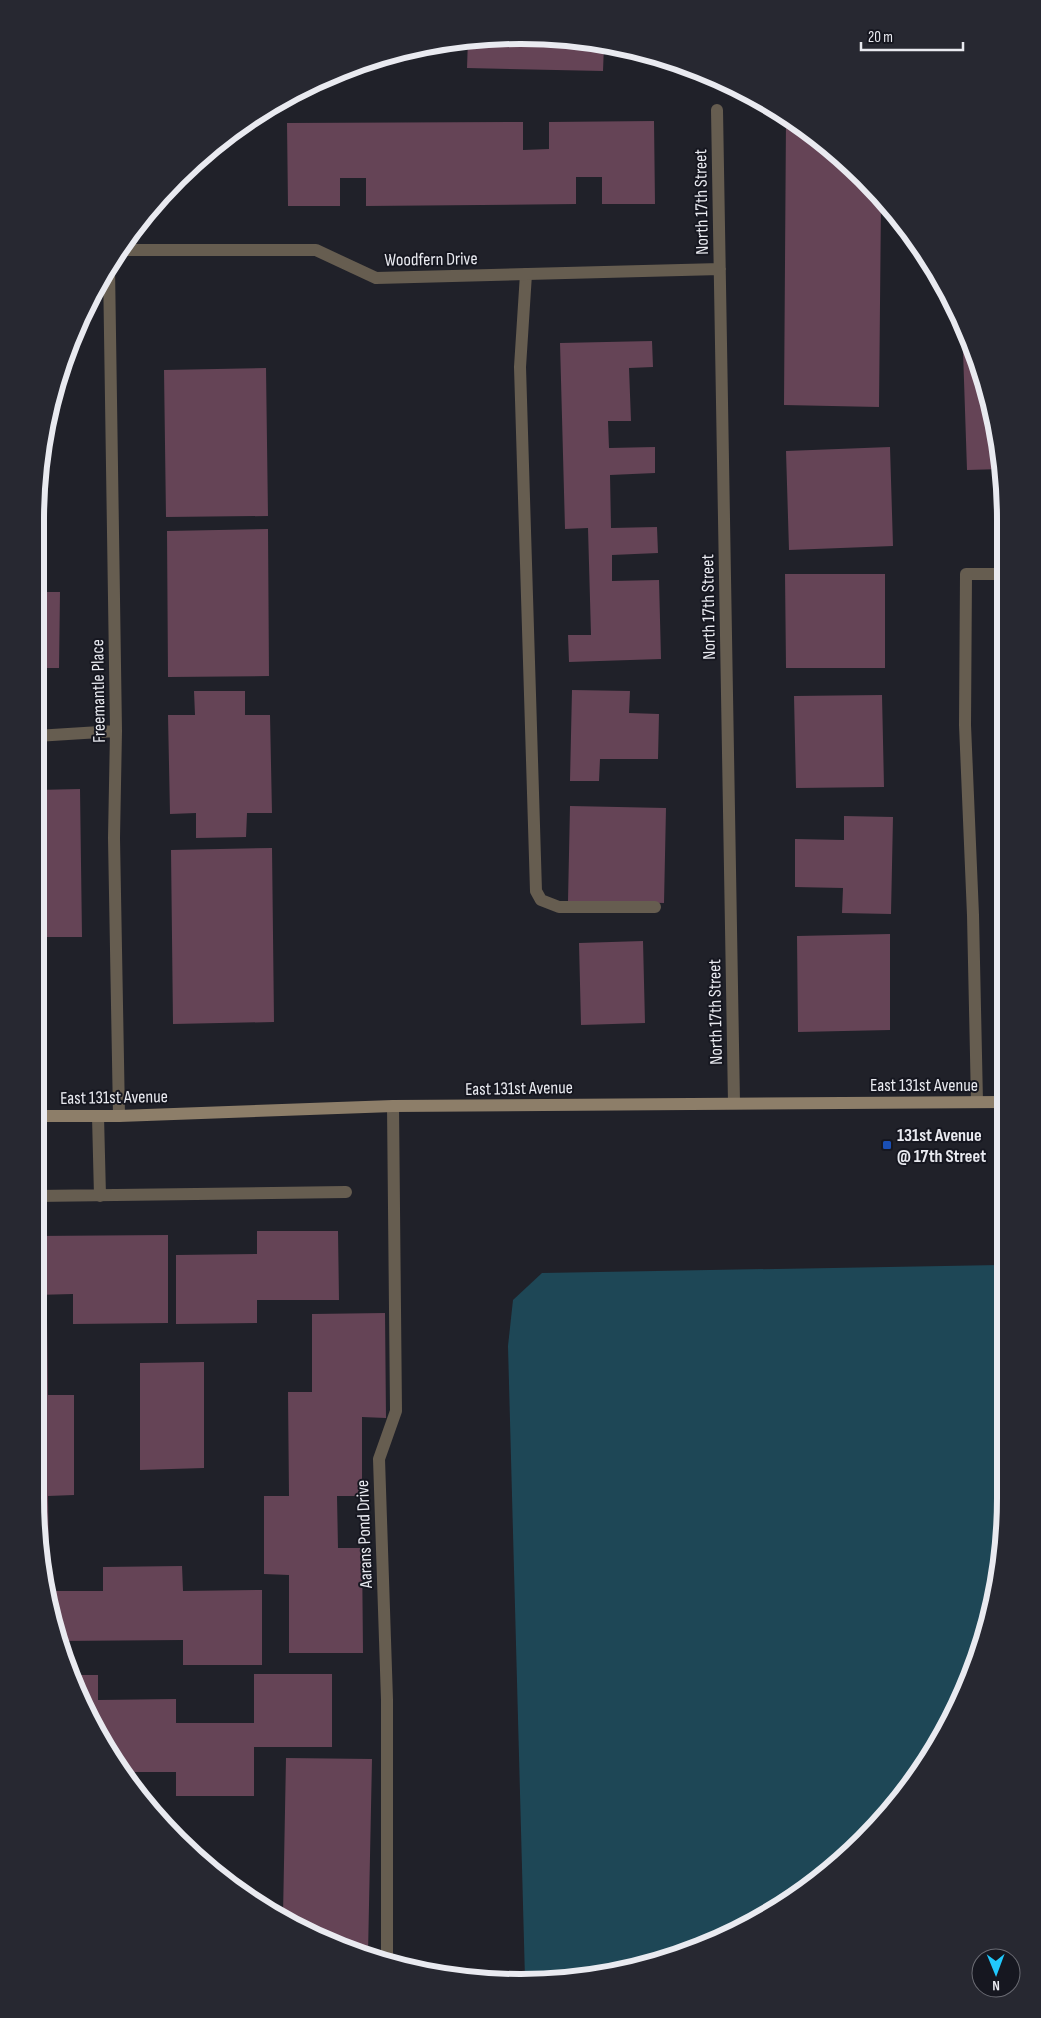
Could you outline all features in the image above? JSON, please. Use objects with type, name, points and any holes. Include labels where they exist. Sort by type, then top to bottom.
[{"type":"street","name":"North 17th Street","points":[[717,110],[734,1103]]},
{"type":"street","name":"Woodfern Drive","points":[[128,250],[316,250],[376,278],[720,269]]},
{"type":"street","points":[[526,274],[520,367],[536,891],[541,900],[559,907],[655,907]]},
{"type":"street","name":"Freemantle Place","points":[[109,280],[116,731],[114,838],[119,1116]]},
{"type":"street","points":[[977,1102],[973,915],[965,725],[966,574],[997,574]]},
{"type":"street","points":[[44,736],[116,731]]},
{"type":"street","name":"East 131st Avenue","points":[[44,1116],[119,1116],[393,1106],[997,1102]]},
{"type":"street","name":"Aarans Pond Drive","points":[[387,1955],[387,1700],[380,1459],[396,1411],[393,1106]]},
{"type":"street","points":[[98,1116],[100,1196]]},
{"type":"street","points":[[44,1196],[346,1192]]},
{"type":"water","points":[[997,1265],[997,1498],[993,1560],[988,1591],[972,1651],[961,1680],[933,1736],[917,1762],[899,1788],[858,1835],[811,1876],[785,1894],[759,1910],[703,1938],[674,1949],[614,1965],[583,1970],[525,1974],[508,1346],[513,1300],[542,1273]]},
{"type":"building","points":[[520,44],[552,45],[604,51],[603,71],[467,68],[468,47]]},
{"type":"building","points":[[654,121],[655,204],[602,204],[602,177],[576,177],[576,204],[366,206],[366,178],[340,178],[340,206],[288,206],[287,123],[523,122],[523,150],[549,149],[549,122]]},
{"type":"building","points":[[786,125],[835,162],[858,183],[881,208],[879,407],[784,405]]},
{"type":"building","points":[[652,341],[653,367],[629,368],[631,421],[608,421],[609,448],[655,447],[655,473],[610,475],[611,528],[657,527],[658,553],[612,555],[612,581],[659,580],[661,659],[569,662],[568,635],[591,635],[588,528],[565,529],[560,343]]},
{"type":"building","points":[[963,343],[981,397],[988,427],[994,469],[967,470]]},
{"type":"building","points":[[266,368],[268,516],[166,517],[164,370]]},
{"type":"building","points":[[890,447],[893,546],[789,550],[786,451]]},
{"type":"building","points":[[268,529],[269,676],[168,677],[167,531]]},
{"type":"building","points":[[785,574],[885,574],[885,668],[786,668]]},
{"type":"building","points":[[44,592],[60,592],[59,668],[44,668]]},
{"type":"building","points":[[572,690],[630,691],[629,713],[659,714],[658,759],[600,759],[599,781],[570,781]]},
{"type":"building","points":[[194,691],[245,691],[245,715],[270,715],[272,813],[247,813],[246,837],[196,838],[196,813],[170,814],[168,715],[195,715]]},
{"type":"building","points":[[882,695],[884,787],[796,788],[794,696]]},
{"type":"building","points":[[80,789],[82,937],[44,937],[44,790]]},
{"type":"building","points":[[570,806],[666,808],[664,903],[568,901]]},
{"type":"building","points":[[844,816],[893,817],[891,914],[842,913],[843,888],[795,887],[795,839],[844,840]]},
{"type":"building","points":[[272,848],[274,1022],[173,1024],[171,850]]},
{"type":"building","points":[[890,934],[890,1030],[798,1032],[797,936]]},
{"type":"building","points":[[643,941],[645,1023],[581,1025],[579,943]]},
{"type":"building","points":[[257,1231],[338,1231],[339,1300],[257,1300],[257,1323],[176,1324],[176,1255],[257,1254]]},
{"type":"building","points":[[168,1235],[168,1323],[73,1324],[73,1294],[44,1295],[44,1236]]},
{"type":"building","points":[[385,1313],[386,1418],[362,1417],[362,1496],[337,1496],[338,1548],[362,1548],[363,1653],[289,1653],[289,1575],[264,1574],[264,1496],[289,1496],[288,1392],[312,1392],[312,1314]]},
{"type":"building","points":[[44,1319],[47,1319],[48,1395],[74,1395],[74,1495],[48,1496],[49,1566],[44,1498]]},
{"type":"building","points":[[204,1362],[204,1468],[140,1470],[140,1363]]},
{"type":"building","points":[[182,1566],[183,1591],[262,1590],[262,1665],[183,1665],[183,1640],[66,1641],[53,1591],[103,1591],[103,1567]]},
{"type":"building","points":[[254,1674],[332,1674],[332,1747],[254,1747],[254,1796],[176,1796],[176,1772],[131,1772],[108,1736],[78,1675],[98,1675],[98,1700],[176,1699],[176,1723],[254,1723]]},
{"type":"building","points":[[286,1758],[372,1759],[368,1949],[338,1938],[283,1911]]},
{"type":"place","name":"131st Avenue @ 17th Street","points":[[887,1145]]}]
